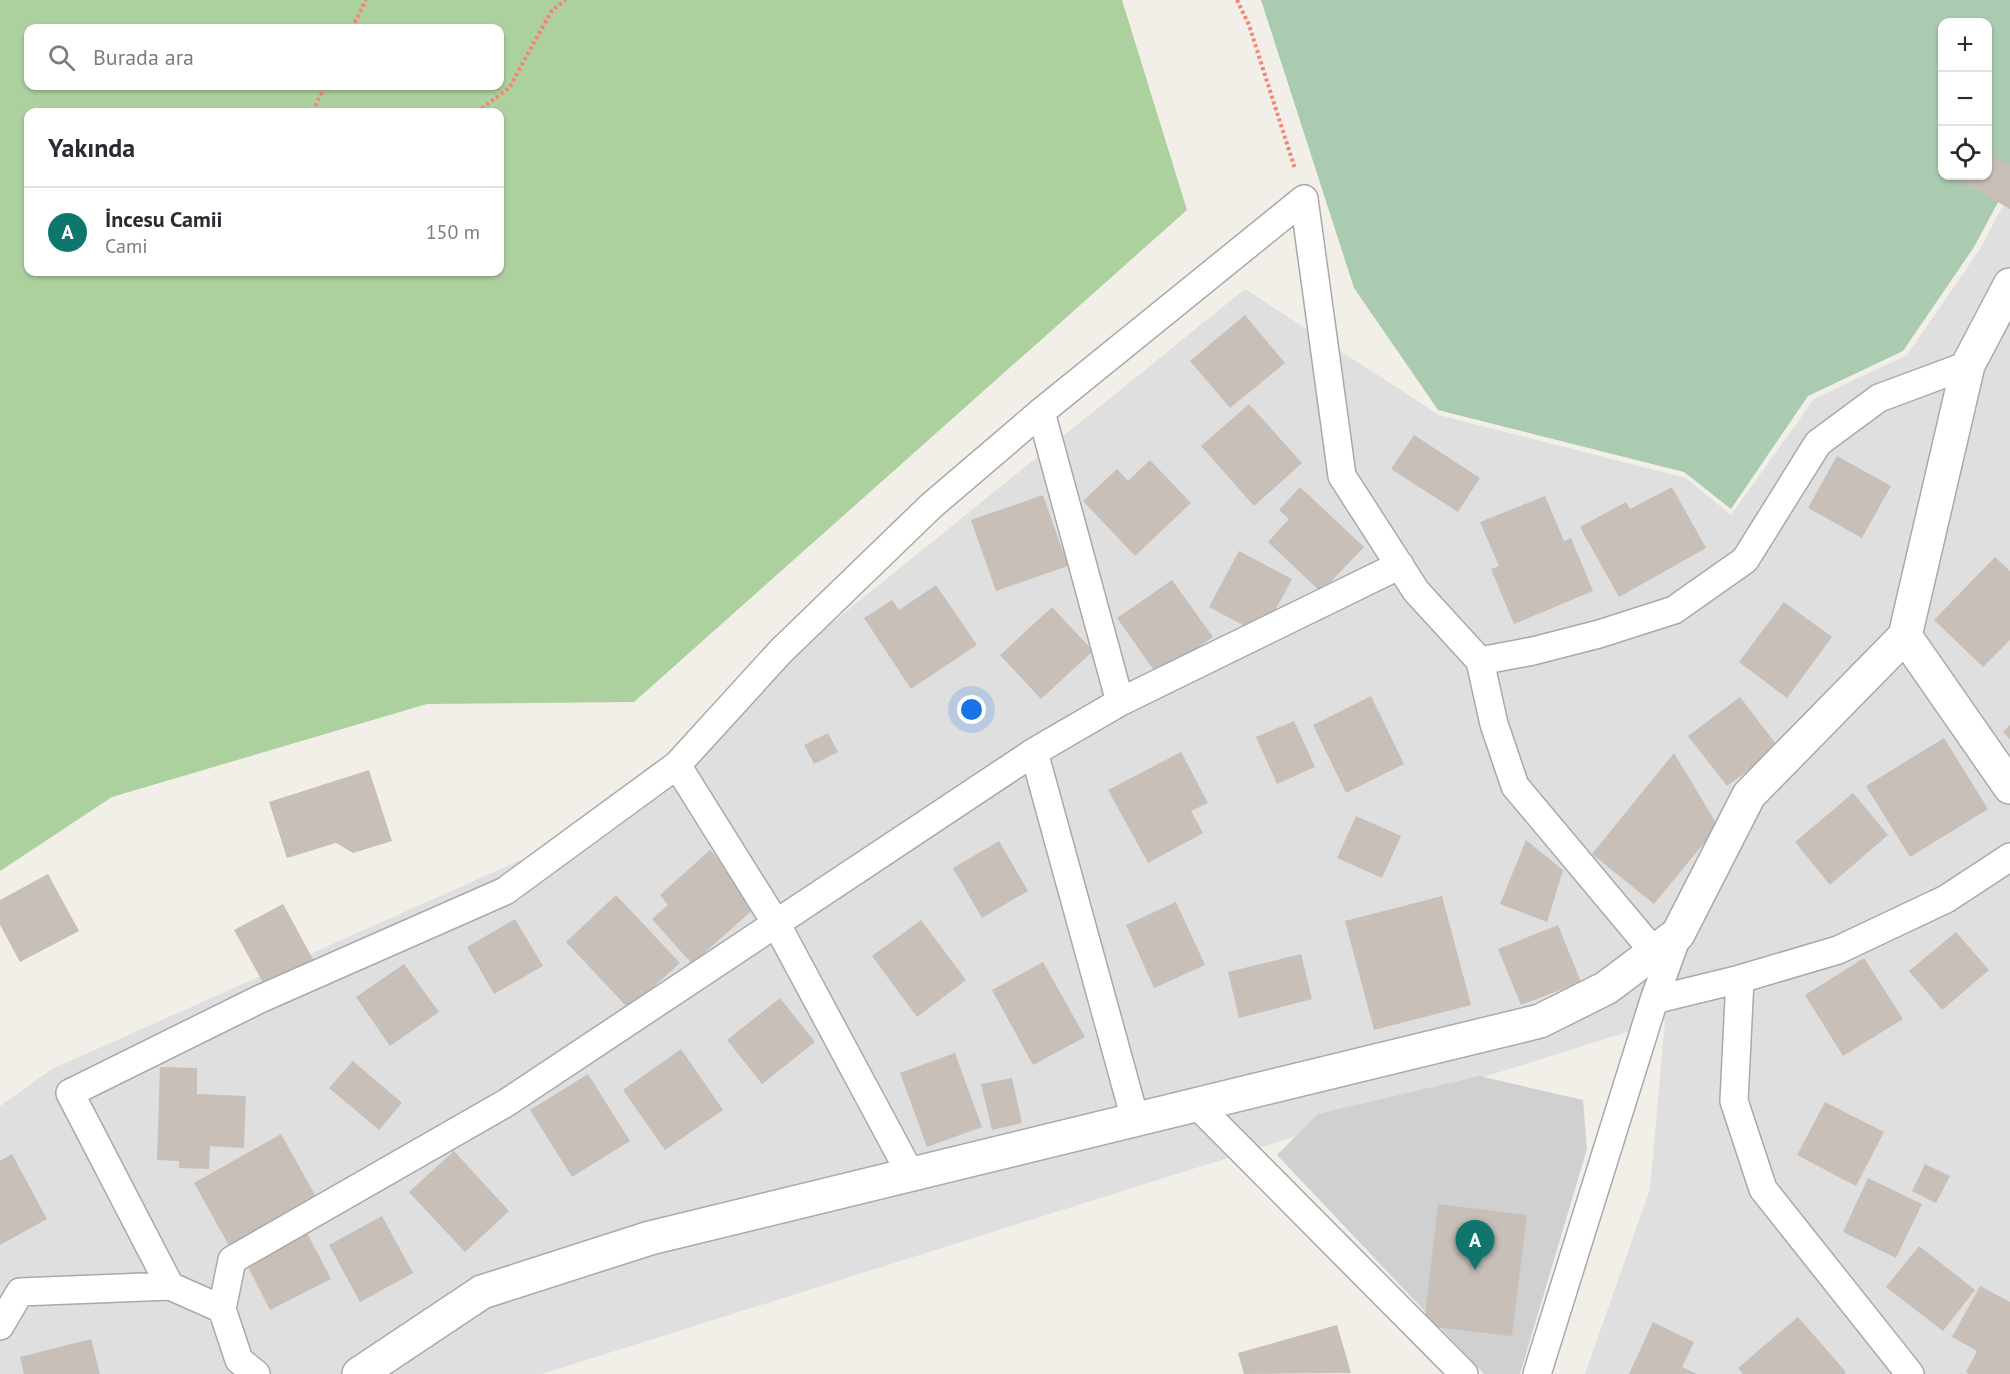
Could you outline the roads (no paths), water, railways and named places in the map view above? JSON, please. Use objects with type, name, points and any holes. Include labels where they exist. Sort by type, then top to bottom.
[{"type":"street","points":[[170,1286],[70,1093],[260,999],[505,891],[677,765],[789,643],[931,506],[1041,412],[1304,199],[1342,476],[1416,591],[1480,661],[1494,724],[1515,786],[1666,943]]},
{"type":"street","points":[[1537,1374],[1654,1000],[1666,943],[1749,795],[1905,636],[1968,364],[2010,285]]},
{"type":"street","points":[[1480,661],[1533,651],[1599,634],[1674,610],[1745,560],[1818,443],[1879,398],[1968,364]]},
{"type":"street","points":[[1041,412],[1120,702]]},
{"type":"street","points":[[256,1374],[239,1360],[222,1309],[232,1260],[506,1103],[1034,752],[1120,702],[1400,565]]},
{"type":"street","points":[[1905,636],[2010,787]]},
{"type":"street","points":[[1034,752],[1135,1119]]},
{"type":"street","points":[[677,765],[777,925],[910,1173]]},
{"type":"street","points":[[1654,1000],[1740,979],[1838,950],[1946,899],[2010,857]]},
{"type":"street","points":[[359,1374],[482,1292],[650,1239],[910,1173],[1540,1021],[1606,988],[1666,943]]},
{"type":"street","points":[[1740,979],[1734,1101],[1763,1189],[1910,1374]]},
{"type":"street","points":[[1196,1104],[1464,1374]]},
{"type":"street","points":[[0,1326],[20,1292],[170,1286],[222,1309]]},
{"type":"place","name":"İncesu Camii","points":[[1475,1270]]}]
